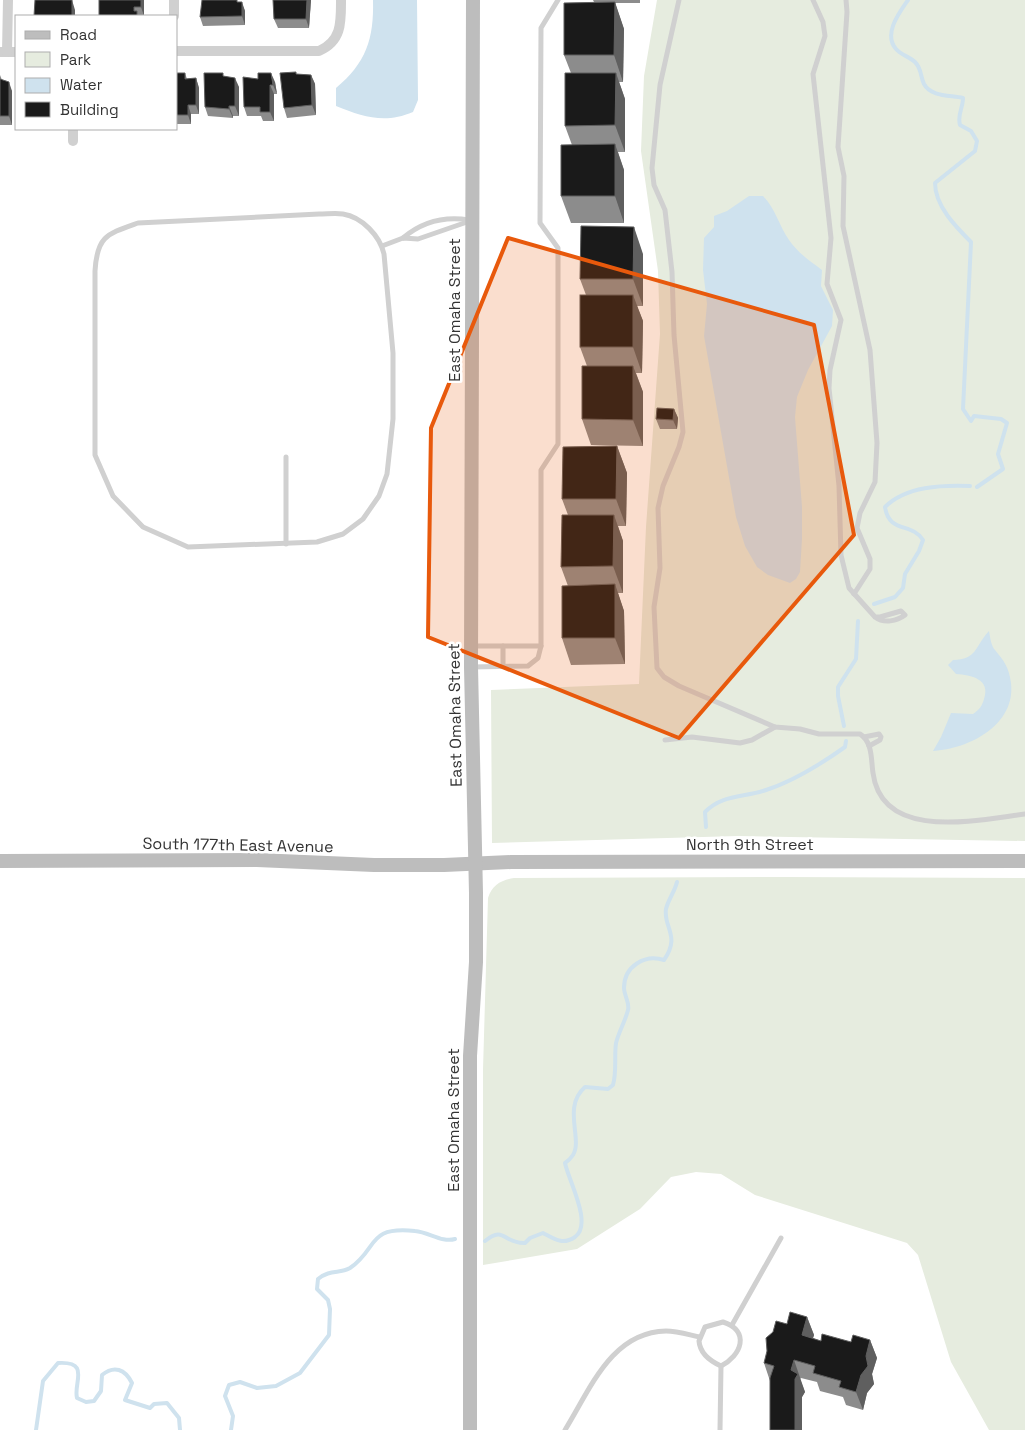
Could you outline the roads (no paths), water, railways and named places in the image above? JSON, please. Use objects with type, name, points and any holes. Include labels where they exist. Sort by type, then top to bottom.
[{"type":"street","points":[[8,0],[8,52]]},
{"type":"street","points":[[174,0],[174,15]]},
{"type":"street","points":[[178,51],[311,52],[326,48],[335,40],[340,26],[341,0]]},
{"type":"street","name":"East Omaha Street","points":[[470,1430],[470,1066],[476,962],[471,667],[472,0]]},
{"type":"street","points":[[73,130],[73,141]]},
{"type":"street","name":"South 177th East Avenue","points":[[0,861],[257,860],[374,865],[475,864]]},
{"type":"street","name":"North 9th Street","points":[[475,864],[511,862],[1025,861]]},
{"type":"lane","points":[[471,667],[532,665],[538,658],[541,646],[541,470],[558,444],[558,248],[540,224],[541,28],[558,0]]},
{"type":"lane","points":[[679,0],[660,85],[652,168],[654,185],[665,210],[673,277],[674,335],[683,432],[679,448],[663,486],[658,508],[660,568],[654,608],[658,668],[664,677],[678,686],[775,727],[800,729],[818,734],[860,734],[869,746],[878,793],[892,810],[903,816],[924,820],[979,821],[1025,814]]},
{"type":"lane","points":[[813,0],[823,22],[825,36],[812,74],[831,238],[827,284],[841,320],[830,370],[829,388],[839,486],[841,555],[845,578],[854,594],[876,617],[890,621],[905,615],[905,612],[876,617]]},
{"type":"lane","points":[[846,0],[847,12],[838,147],[844,176],[844,226],[870,350],[877,443],[875,482],[860,513],[857,528],[870,559],[870,570],[854,594]]},
{"type":"lane","points":[[344,214],[363,222],[382,246],[393,353],[393,419],[385,483],[368,514],[343,534],[317,542],[286,544],[188,547],[143,528],[113,496],[95,455],[96,258],[102,240],[116,231],[138,223],[344,214]]},
{"type":"lane","points":[[382,246],[403,238],[414,228],[438,219],[453,217],[472,220]]},
{"type":"lane","points":[[403,238],[418,239],[472,220]]},
{"type":"lane","points":[[286,457],[286,544]]},
{"type":"lane","points":[[471,646],[541,646]]},
{"type":"lane","points":[[503,646],[503,666]]},
{"type":"lane","points":[[665,740],[692,737],[740,743],[752,740],[775,727]]},
{"type":"lane","points":[[864,737],[873,733],[879,734],[881,737],[880,740],[869,746]]},
{"type":"lane","points":[[732,1325],[780,1238]]},
{"type":"lane","points":[[723,1322],[732,1325],[738,1332],[739,1350],[731,1361],[721,1366],[712,1362],[702,1352],[699,1345],[700,1337],[705,1327],[723,1322]]},
{"type":"lane","points":[[565,1430],[608,1359],[620,1347],[635,1338],[654,1332],[668,1331],[700,1337]]},
{"type":"lane","points":[[720,1430],[721,1366]]},
{"type":"water","points":[[373,0],[417,0],[418,100],[413,112],[403,116],[374,118],[336,106],[336,88],[355,69],[370,38]]},
{"type":"water","points":[[749,196],[763,196],[771,206],[793,245],[822,270],[821,286],[833,310],[832,326],[808,370],[797,397],[795,417],[802,507],[802,539],[800,572],[796,579],[790,583],[768,575],[757,567],[745,546],[736,517],[704,336],[707,304],[703,270],[704,238],[714,227],[714,216],[727,211]]},
{"type":"water","points":[[989,631],[993,646],[1006,665],[1010,677],[1011,698],[1006,711],[998,722],[975,740],[947,749],[933,751],[951,713],[973,714],[982,704],[985,687],[982,683],[973,677],[956,674],[948,665],[953,660],[967,658],[971,655]]},
{"type":"waterway","points":[[908,0],[894,24],[891,37],[892,43],[898,51],[913,60],[917,65],[927,88],[941,95],[963,98],[959,118],[960,125],[971,131],[977,141],[975,151],[935,183],[942,208],[971,242],[963,409],[971,421],[974,416],[1001,419],[1007,423],[998,454],[1003,469],[977,487]]},
{"type":"waterway","points":[[874,604],[895,597],[903,588],[905,574],[919,551],[923,540],[913,531],[896,525],[891,521],[885,507],[903,495],[925,488],[970,486]]},
{"type":"waterway","points":[[844,726],[838,687],[856,659],[858,621]]},
{"type":"waterway","points":[[706,827],[705,812],[712,806],[726,799],[758,793],[797,777],[845,747],[846,741]]},
{"type":"waterway","points":[[485,1241],[501,1235],[512,1241],[525,1243],[530,1238],[543,1233],[556,1239],[567,1241],[575,1237],[580,1231],[582,1223],[581,1213],[565,1163],[572,1156],[575,1148],[575,1104],[578,1095],[585,1087],[608,1089],[613,1085],[616,1043],[628,1007],[624,991],[625,980],[632,968],[643,960],[664,960],[669,952],[671,938],[666,909],[677,882]]},
{"type":"waterway","points":[[231,1430],[233,1416],[225,1396],[229,1385],[240,1382],[257,1388],[276,1386],[300,1373],[329,1335],[330,1309],[328,1300],[317,1289],[318,1279],[327,1274],[350,1268],[366,1253],[375,1240],[388,1232],[399,1230],[415,1231],[445,1240],[455,1239]]},
{"type":"waterway","points":[[36,1430],[43,1381],[58,1363],[68,1363],[77,1369],[77,1398],[86,1402],[94,1401],[101,1391],[102,1375],[115,1369],[123,1372],[132,1383],[125,1400],[150,1408],[154,1404],[167,1403],[179,1418],[180,1430]]}]
